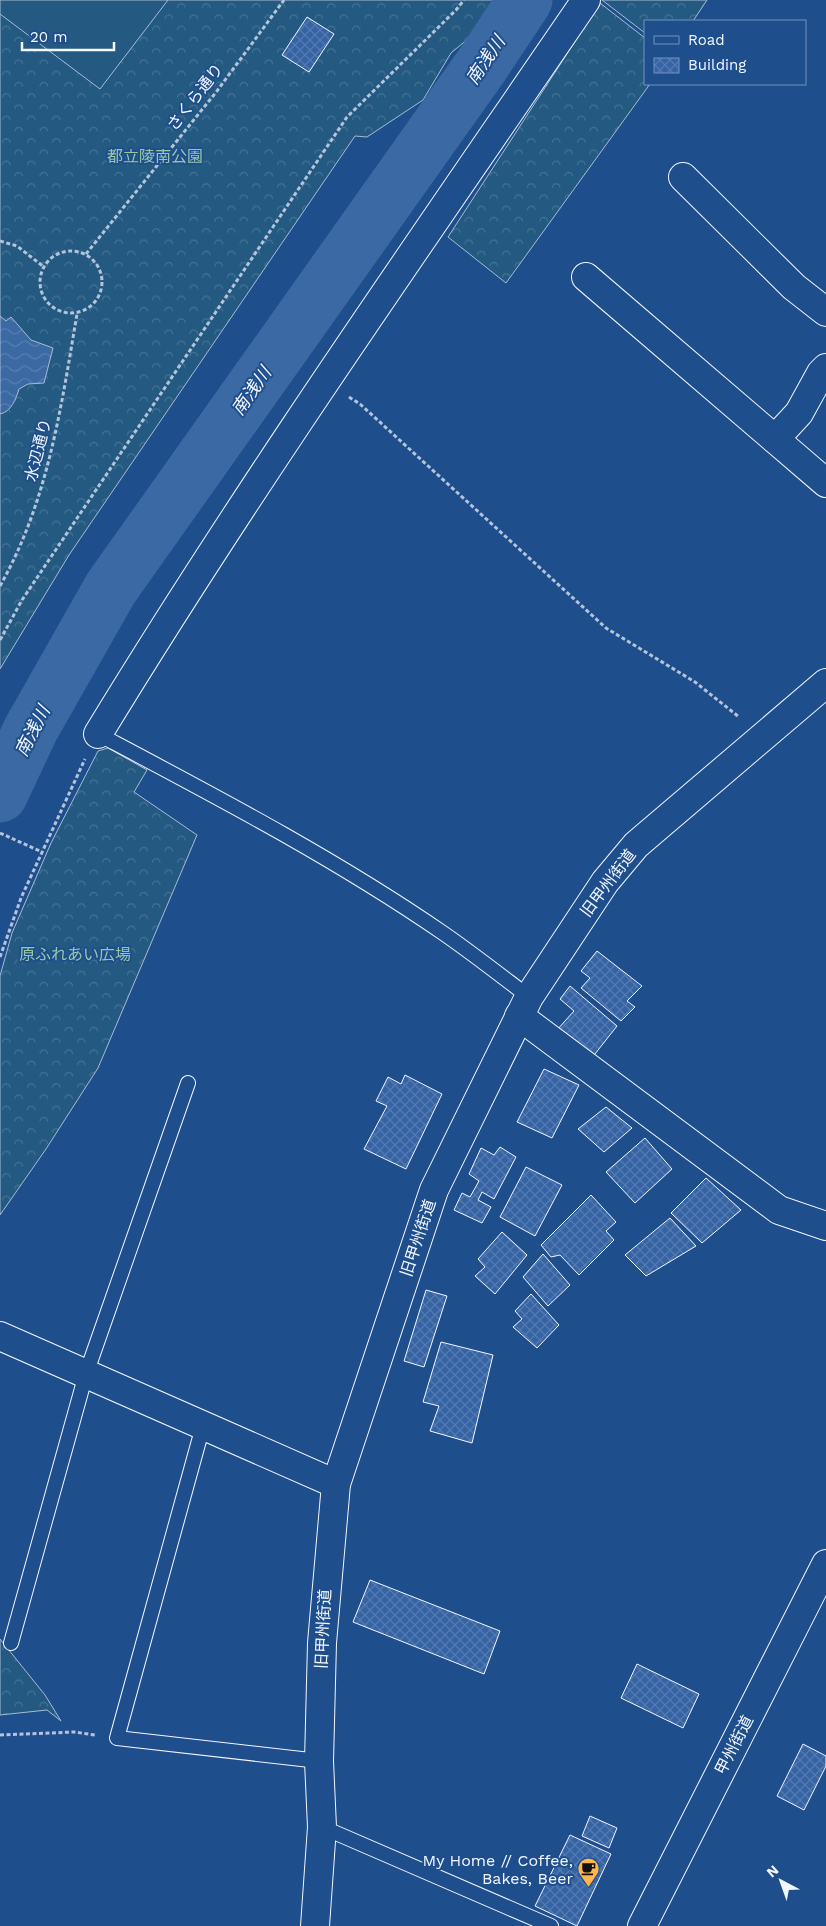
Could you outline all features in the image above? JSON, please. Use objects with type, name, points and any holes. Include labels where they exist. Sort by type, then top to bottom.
[{"type":"main road","points":[[98,734],[179,601],[586,0]]},
{"type":"main road","points":[[683,177],[794,287],[826,312]]},
{"type":"main road","points":[[586,277],[826,483]]},
{"type":"main road","points":[[775,439],[799,413],[821,373],[826,368]]},
{"type":"main road","name":"旧甲州街道","points":[[315,1926],[322,1827],[319,1761],[322,1643],[336,1484],[434,1190],[524,1006],[605,882],[636,845],[826,683]]},
{"type":"main road","points":[[524,1006],[779,1210],[826,1226]]},
{"type":"main road","points":[[0,1336],[336,1484]]},
{"type":"main road","name":"甲州街道","points":[[642,1926],[822,1581]]},
{"type":"lane","points":[[98,734],[230,804],[348,872],[443,933],[524,1006]]},
{"type":"lane","points":[[11,1643],[86,1374],[188,1083]]},
{"type":"lane","points":[[203,1426],[118,1738],[319,1761]]},
{"type":"lane","points":[[322,1827],[550,1926]]},
{"type":"path","name":"さくら通り","points":[[86,254],[217,91],[284,0]]},
{"type":"path","points":[[0,640],[22,600],[347,117],[464,0]]},
{"type":"path","points":[[0,241],[16,246],[44,267]]},
{"type":"path","points":[[77,251],[86,254],[99,268],[102,288],[94,302],[77,314],[60,311],[44,298],[40,287],[40,276],[44,267],[58,253],[77,251]]},
{"type":"path","name":"水辺通り","points":[[0,586],[19,553],[43,484],[60,414],[77,314]]},
{"type":"path","points":[[326,383],[360,404],[606,628],[695,682],[763,737]]},
{"type":"path","points":[[0,957],[21,898],[68,792],[98,734]]},
{"type":"path","points":[[0,833],[42,852]]},
{"type":"path","points":[[0,1735],[74,1732],[118,1738]]},
{"type":"green space","name":"都立陵南公園","points":[[0,0],[506,0],[493,18],[451,53],[423,100],[367,137],[355,136],[69,555],[0,669]]},
{"type":"green space","points":[[0,0],[168,0],[100,89],[0,14]]},
{"type":"green space","points":[[602,0],[707,0],[694,20],[644,20],[644,32]]},
{"type":"green space","points":[[600,3],[644,37],[644,85],[649,85],[506,283],[448,237]]},
{"type":"green space","name":"原ふれあい広場","points":[[108,748],[147,770],[134,792],[197,835],[98,1068],[46,1149],[0,1215],[0,976],[12,933],[51,843],[98,751]]},
{"type":"green space","points":[[0,1639],[45,1695],[61,1721],[47,1710],[0,1715]]},
{"type":"water","points":[[0,316],[6,321],[11,317],[31,340],[53,348],[44,383],[28,384],[19,389],[15,401],[10,408],[0,414]]},
{"type":"building","points":[[307,17],[334,34],[309,72],[282,55]]},
{"type":"building","points":[[597,951],[642,986],[627,1001],[635,1007],[621,1021],[581,988],[590,978],[581,971]]},
{"type":"building","points":[[570,986],[617,1026],[591,1059],[557,1030],[574,1011],[560,999]]},
{"type":"building","points":[[544,1069],[579,1085],[552,1138],[517,1122]]},
{"type":"building","points":[[405,1075],[442,1094],[406,1169],[364,1149],[387,1106],[376,1101],[388,1077],[401,1084]]},
{"type":"building","points":[[606,1107],[632,1128],[604,1152],[578,1129]]},
{"type":"building","points":[[645,1138],[672,1169],[635,1203],[606,1172]]},
{"type":"building","points":[[500,1147],[516,1157],[494,1199],[482,1192],[478,1200],[491,1207],[482,1223],[454,1210],[462,1193],[470,1197],[479,1181],[469,1174],[481,1148],[494,1155]]},
{"type":"building","points":[[526,1167],[562,1185],[535,1236],[500,1217]]},
{"type":"building","points":[[706,1178],[741,1210],[702,1243],[671,1213]]},
{"type":"building","points":[[591,1195],[616,1222],[606,1231],[614,1240],[579,1275],[560,1255],[551,1257],[541,1245]]},
{"type":"building","points":[[670,1218],[696,1246],[646,1276],[625,1255]]},
{"type":"building","points":[[502,1232],[527,1255],[495,1294],[475,1276],[485,1267],[478,1259]]},
{"type":"building","points":[[543,1254],[570,1285],[548,1306],[523,1277]]},
{"type":"building","points":[[426,1290],[447,1296],[424,1367],[404,1361]]},
{"type":"building","points":[[531,1294],[559,1325],[537,1348],[513,1327],[522,1319],[515,1311]]},
{"type":"building","points":[[441,1342],[493,1355],[472,1443],[430,1431],[439,1406],[423,1402]]},
{"type":"building","points":[[370,1580],[500,1631],[484,1674],[353,1622]]},
{"type":"building","points":[[637,1664],[699,1694],[683,1728],[621,1698]]},
{"type":"building","points":[[803,1744],[826,1756],[826,1766],[804,1810],[777,1796]]},
{"type":"building","points":[[590,1816],[617,1828],[609,1848],[582,1836]]},
{"type":"building","points":[[570,1835],[611,1854],[577,1926],[535,1906]]},
{"type":"waterway","name":"南浅川","points":[[0,795],[31,729],[111,588],[482,65],[525,0]]},
{"type":"place","name":"My Home // Coffee, Bakes, Beer","points":[[589,1888]]}]
